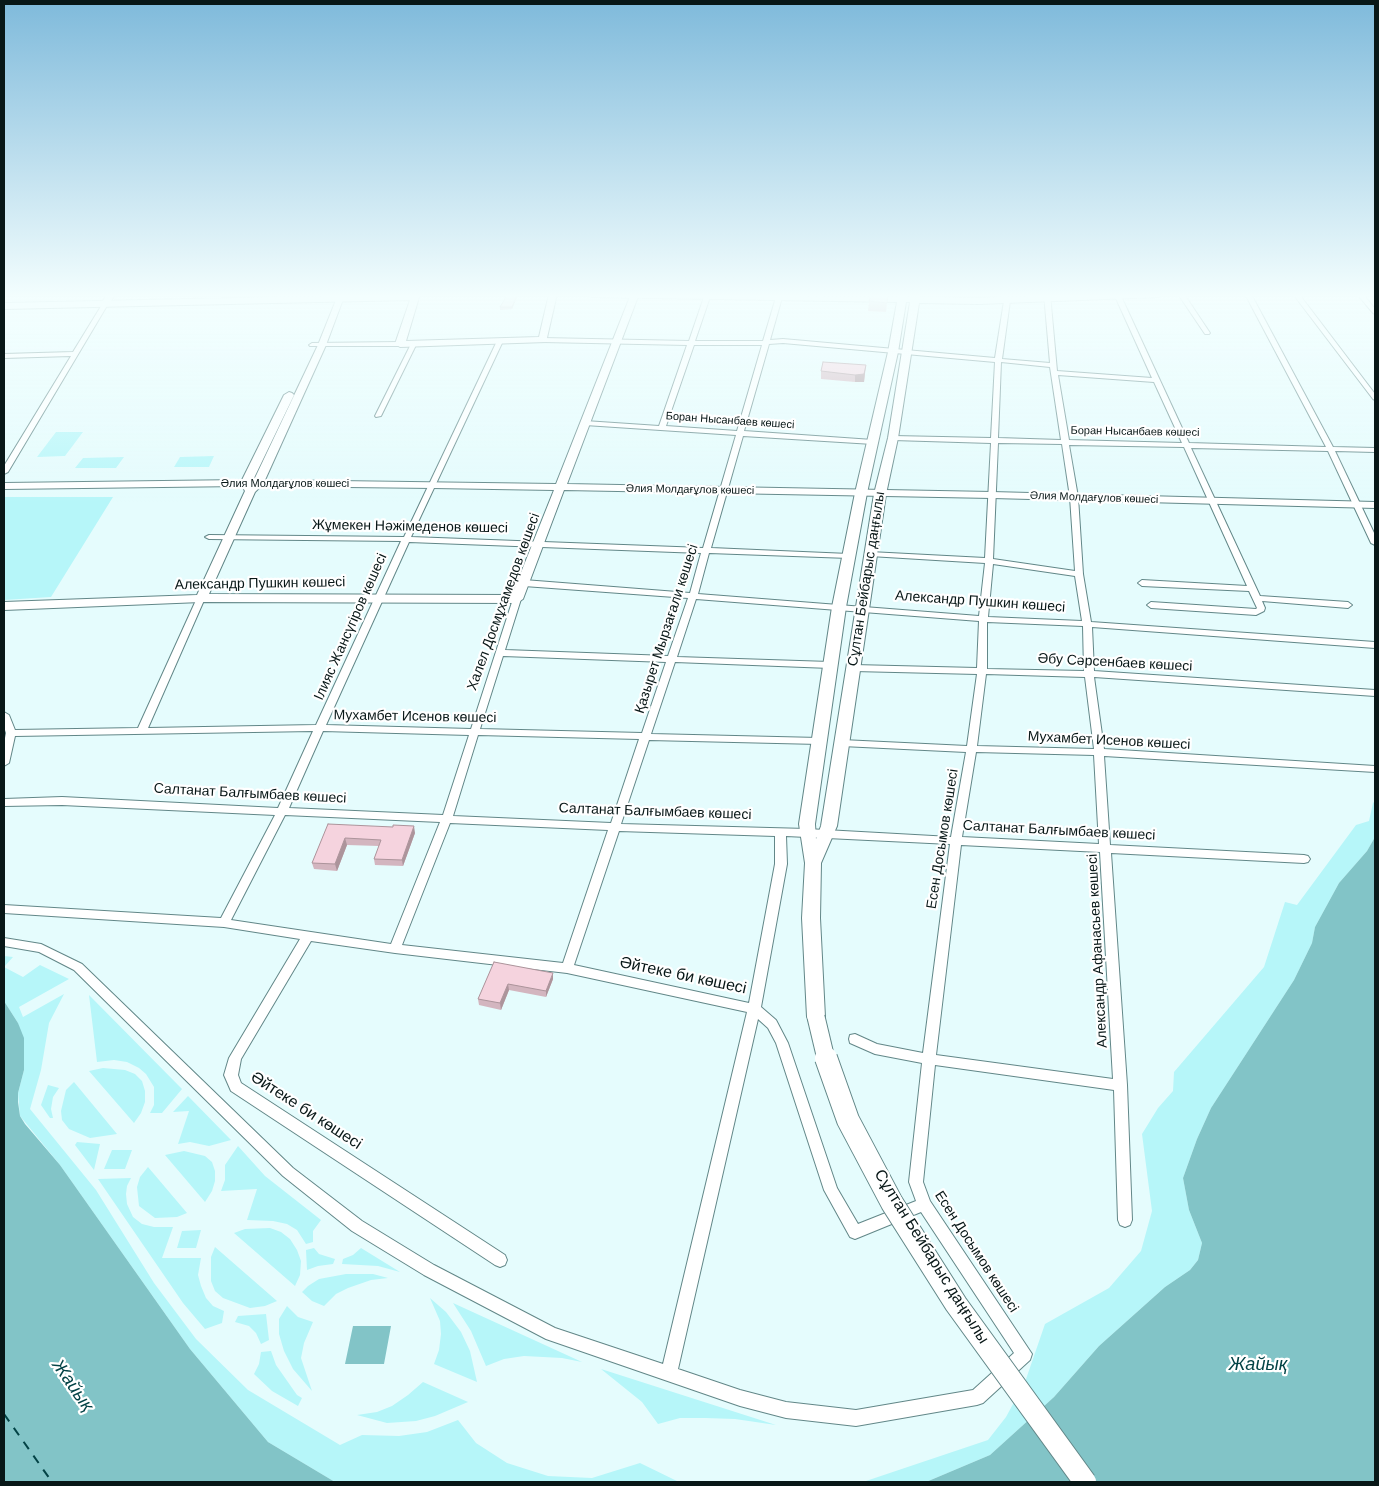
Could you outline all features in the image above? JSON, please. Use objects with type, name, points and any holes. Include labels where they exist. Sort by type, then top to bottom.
[{"type":"main road","name":"Сұлтан Бейбарыс даңғылы","points":[[890,363],[861,493],[839,607],[818,741],[807,833],[813,862],[812,918],[816,1017],[827,1062],[848,1120],[892,1202],[956,1304],[1085,1482]]},
{"type":"main road","name":"Сұлтан Бейбарыс даңғылы","points":[[813,862],[827,834],[880,494],[893,438],[906,363]]},
{"type":"main road","points":[[884,392],[901,394]]},
{"type":"street","points":[[4,472],[69,363]]},
{"type":"street","points":[[142,730],[230,538],[248,487],[308,363]]},
{"type":"street","points":[[258,483],[309,363]]},
{"type":"street","points":[[378,416],[404,363]]},
{"type":"street","name":"Ілияс Жансүгіров көшесі","points":[[224,923],[282,811],[406,539],[490,363]]},
{"type":"street","name":"Халел Досмұхамедов көшесі","points":[[395,949],[447,818],[517,599],[608,363]]},
{"type":"street","points":[[662,427],[684,363]]},
{"type":"street","name":"Қазырет Мырзағали көшесі","points":[[567,968],[673,660],[707,550],[760,363]]},
{"type":"street","name":"Есен Досымов көшесі","points":[[669,1373],[740,1398],[786,1410],[856,1418],[977,1397],[1024,1354],[924,1204],[916,1182],[956,842],[972,749],[982,672],[983,620],[992,495],[998,363]]},
{"type":"street","points":[[1014,363],[1157,380]]},
{"type":"street","name":"Александр Афанасьев көшесі","points":[[1053,363],[1074,497],[1079,574],[1087,624],[1089,674],[1099,752],[1120,1085],[1126,1220]]},
{"type":"street","points":[[1149,363],[1261,608],[1260,611],[1256,612],[1151,605]]},
{"type":"street","points":[[1285,363],[1330,448],[1375,543]]},
{"type":"street","points":[[1349,363],[1375,398]]},
{"type":"street","name":"Боран Нысанбаев көшесі","points":[[585,423],[873,442]]},
{"type":"street","name":"Боран Нысанбаев көшесі","points":[[893,438],[1375,450]]},
{"type":"street","name":"Әлия Молдағұлов көшесі","points":[[4,486],[248,487],[258,483],[433,485],[992,495],[1375,505]]},
{"type":"street","name":"Жұмекен Нәжімеденов көшесі","points":[[209,537],[406,539],[849,556]]},
{"type":"street","points":[[870,554],[988,562],[1079,574]]},
{"type":"street","points":[[1142,582],[1253,590]]},
{"type":"street","name":"Александр Пушкин көшесі","points":[[524,583],[983,620],[1087,624],[1375,645]]},
{"type":"street","name":"Александр Пушкин көшесі","points":[[4,606],[201,598],[517,599]]},
{"type":"street","points":[[1257,598],[1348,605]]},
{"type":"street","points":[[500,653],[830,666]]},
{"type":"street","name":"Әбу Сәрсенбаев көшесі","points":[[854,668],[1089,674],[1375,693]]},
{"type":"street","points":[[4,715],[11,733],[4,763]]},
{"type":"street","name":"Мухамбет Исенов көшесі","points":[[11,733],[321,728],[818,741]]},
{"type":"street","name":"Мухамбет Исенов көшесі","points":[[842,743],[1099,752],[1375,769]]},
{"type":"street","name":"Салтанат Балғымбаев көшесі","points":[[4,802],[62,801],[616,827],[807,833],[956,842],[1304,858]]},
{"type":"street","points":[[4,942],[40,948],[78,967],[288,1172],[367,1233],[429,1270],[552,1334],[596,1351],[669,1373],[754,1009],[781,864],[780,832]]},
{"type":"street","name":"Әйтеке би көшесі","points":[[4,909],[224,923],[395,949],[567,968],[754,1009]]},
{"type":"street","name":"Әйтеке би көшесі","points":[[308,936],[235,1058],[231,1075],[236,1087],[500,1260]]},
{"type":"street","points":[[754,1009],[772,1024],[782,1043],[832,1190],[854,1232],[924,1204]]},
{"type":"street","points":[[855,1039],[875,1048],[929,1059],[1120,1085]]},
{"type":"shaded area","points":[[56,432],[83,432],[65,456],[37,457]]},
{"type":"shaded area","points":[[214,456],[209,467],[174,467],[180,457]]},
{"type":"shaded area","points":[[124,457],[116,468],[75,468],[83,458]]},
{"type":"shaded area","points":[[4,497],[113,497],[51,597],[4,600]]},
{"type":"shaded area","points":[[1375,801],[1375,837],[1367,851],[1339,883],[1315,927],[1312,943],[1294,980],[1211,1108],[1197,1139],[1183,1178],[1189,1210],[1202,1243],[1198,1260],[1190,1270],[1165,1287],[1099,1346],[1054,1397],[990,1455],[926,1482],[863,1482],[988,1440],[1006,1417],[1025,1382],[1045,1324],[1109,1288],[1141,1251],[1152,1211],[1142,1134],[1158,1108],[1173,1091],[1174,1072],[1264,967],[1285,902],[1297,905],[1356,825],[1369,821]]},
{"type":"shaded area","points":[[4,956],[13,957],[4,967]]},
{"type":"shaded area","points":[[40,965],[69,979],[19,1007],[23,1017],[64,994],[49,1023],[41,1070],[30,1109],[96,1190],[154,1283],[196,1339],[248,1390],[340,1445],[362,1435],[399,1436],[427,1432],[458,1420],[476,1443],[507,1463],[548,1476],[592,1478],[640,1463],[679,1482],[335,1482],[268,1442],[190,1349],[60,1165],[20,1116],[18,1093],[24,1070],[18,1023],[4,1001],[4,967],[23,977]]},
{"type":"shaded area","points":[[89,995],[182,1089],[162,1113],[150,1113],[154,1105],[154,1087],[146,1074],[139,1068],[127,1062],[114,1060],[97,1062]]},
{"type":"shaded area","points":[[103,1068],[125,1070],[135,1074],[142,1081],[145,1091],[145,1102],[141,1113],[134,1123],[89,1071]]},
{"type":"shaded area","points":[[74,1082],[117,1134],[90,1138],[69,1129],[62,1120],[61,1111],[66,1090]]},
{"type":"shaded area","points":[[48,1085],[59,1088],[53,1097],[51,1109],[53,1118],[50,1118],[41,1105]]},
{"type":"shaded area","points":[[188,1096],[231,1140],[209,1146],[190,1142],[178,1144],[189,1111],[173,1112]]},
{"type":"shaded area","points":[[77,1142],[100,1144],[94,1170],[75,1145]]},
{"type":"shaded area","points":[[238,1146],[265,1176],[321,1220],[313,1231],[313,1242],[306,1244],[297,1230],[287,1224],[273,1221],[247,1220],[257,1189],[221,1191],[225,1180],[225,1165]]},
{"type":"shaded area","points":[[112,1150],[132,1150],[125,1169],[104,1169]]},
{"type":"shaded area","points":[[184,1151],[205,1156],[212,1162],[215,1171],[215,1181],[212,1191],[205,1202],[165,1155]]},
{"type":"shaded area","points":[[148,1167],[187,1213],[177,1217],[155,1218],[139,1206],[137,1187],[140,1177]]},
{"type":"shaded area","points":[[131,1178],[126,1194],[127,1204],[133,1217],[142,1224],[154,1227],[173,1227],[162,1258],[201,1258],[198,1275],[201,1286],[206,1298],[213,1306],[224,1311],[222,1323],[205,1329],[183,1303],[98,1179]]},
{"type":"shaded area","points":[[270,1228],[281,1232],[290,1239],[297,1250],[301,1261],[300,1275],[295,1286],[234,1233],[245,1229]]},
{"type":"shaded area","points":[[201,1230],[196,1248],[177,1248],[182,1231]]},
{"type":"shaded area","points":[[215,1247],[277,1301],[265,1306],[250,1308],[223,1298],[215,1291],[211,1281],[211,1257]]},
{"type":"shaded area","points":[[314,1248],[319,1254],[335,1259],[333,1264],[307,1270],[306,1250]]},
{"type":"shaded area","points":[[361,1248],[400,1272],[378,1266],[342,1264],[343,1259],[353,1255]]},
{"type":"shaded area","points":[[346,1274],[373,1274],[388,1278],[371,1280],[348,1288],[336,1294],[324,1306],[312,1301],[302,1292],[319,1279]]},
{"type":"shaded area","points":[[430,1298],[446,1312],[461,1332],[470,1351],[477,1382],[434,1364],[439,1350],[441,1334],[440,1321]]},
{"type":"shaded area","points":[[453,1303],[582,1362],[562,1358],[524,1356],[504,1359],[486,1366],[471,1331]]},
{"type":"shaded area","points":[[287,1306],[298,1317],[313,1322],[304,1343],[301,1358],[312,1391],[293,1369],[284,1351],[279,1334],[279,1319]]},
{"type":"shaded area","points":[[266,1314],[269,1340],[261,1344],[256,1333],[249,1326],[235,1322],[238,1316]]},
{"type":"shaded area","points":[[271,1351],[276,1365],[297,1395],[302,1398],[298,1406],[272,1391],[254,1374],[259,1364],[261,1352]]},
{"type":"shaded area","points":[[601,1369],[776,1425],[735,1419],[705,1418],[680,1418],[658,1424],[642,1402]]},
{"type":"shaded area","points":[[423,1382],[468,1402],[435,1416],[416,1421],[387,1423],[357,1415],[377,1412],[392,1406]]},
{"type":"water","name":"Жайық","points":[[1375,837],[1375,1482],[926,1482],[990,1455],[1054,1397],[1099,1346],[1165,1287],[1190,1270],[1198,1260],[1202,1243],[1189,1210],[1183,1178],[1197,1139],[1211,1108],[1294,980],[1312,943],[1315,927],[1339,883],[1367,851]]},
{"type":"water","name":"Жайық","points":[[4,1001],[18,1023],[24,1038],[24,1070],[18,1093],[18,1102],[20,1116],[25,1124],[60,1165],[190,1349],[268,1442],[335,1482],[4,1482]]},
{"type":"water","points":[[353,1326],[391,1326],[384,1364],[345,1364]]},
{"type":"building","points":[[823,363],[866,365],[864,374],[855,375],[821,371]]},
{"type":"building","points":[[328,824],[414,826],[402,860],[374,859],[381,840],[345,838],[335,864],[312,863]]},
{"type":"building","points":[[494,962],[553,973],[546,991],[508,984],[500,1003],[478,999]]},
{"type":"ferry route","points":[[4,1414],[52,1482]]}]
